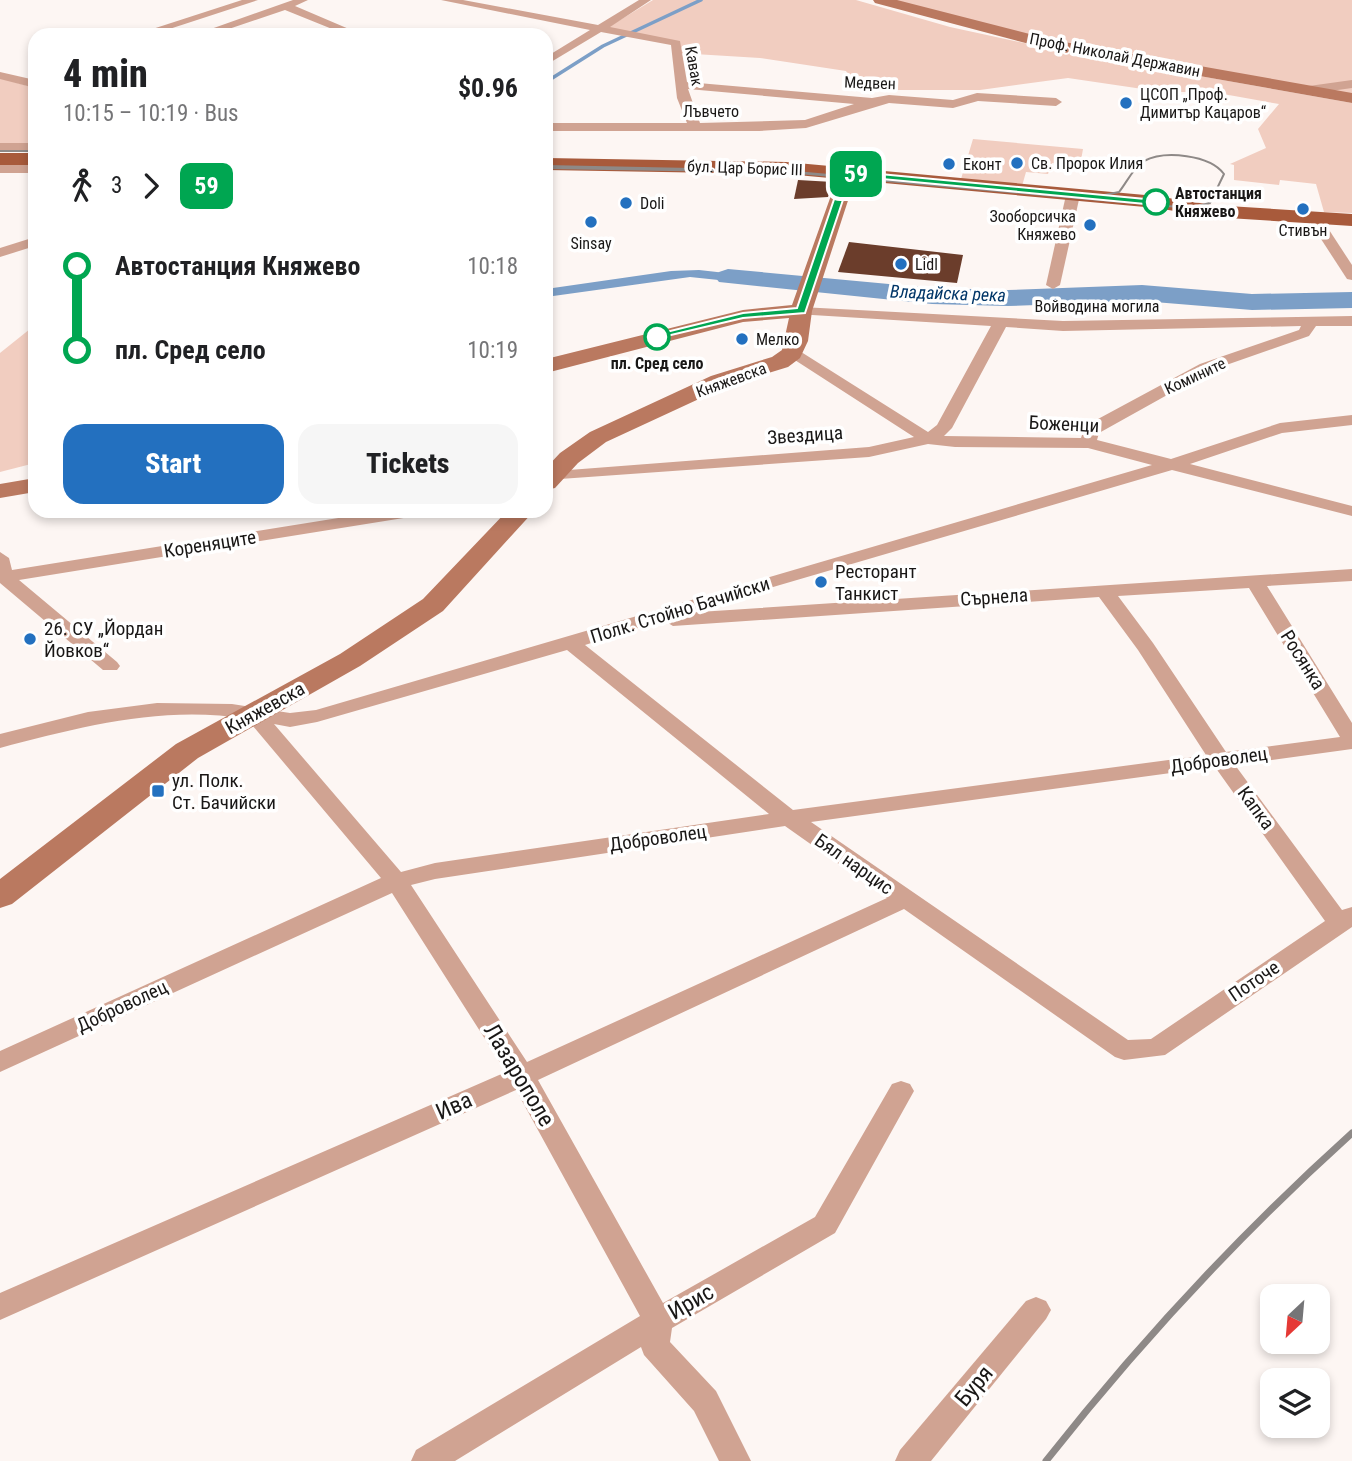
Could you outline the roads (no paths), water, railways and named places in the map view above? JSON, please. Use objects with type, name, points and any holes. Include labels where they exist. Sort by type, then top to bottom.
[{"type":"main road","points":[[0,159],[28,159]]},
{"type":"main road","name":"бул. Цар Борис III","points":[[553,167],[846,176],[1194,209],[1352,220]]},
{"type":"street","points":[[163,28],[253,0]]},
{"type":"street","points":[[222,28],[303,0]]},
{"type":"street","name":"Кавак","points":[[446,0],[676,43],[683,98],[695,127]]},
{"type":"street","points":[[553,58],[646,0]]},
{"type":"street","name":"Проф. Николай Державин","points":[[880,0],[1062,47],[1352,98]]},
{"type":"street","points":[[288,7],[340,28]]},
{"type":"street","points":[[0,66],[5,75],[28,82]]},
{"type":"street","points":[[5,75],[26,70]]},
{"type":"street","points":[[1309,90],[1352,83]]},
{"type":"street","name":"Медвен","points":[[683,85],[872,102],[889,99],[953,104],[976,97],[1056,102]]},
{"type":"street","name":"Лъвчето","points":[[553,127],[806,124],[872,102]]},
{"type":"street","points":[[0,147],[28,147]]},
{"type":"street","points":[[0,169],[28,169]]},
{"type":"street","points":[[792,353],[807,293],[846,176]]},
{"type":"street","points":[[1053,285],[1073,197]]},
{"type":"street","points":[[1315,219],[1352,276]]},
{"type":"street","points":[[2,253],[28,244]]},
{"type":"street","points":[[553,364],[743,316],[807,293]]},
{"type":"street","name":"Войводина могила","points":[[807,293],[1000,322],[1063,326],[1352,321]]},
{"type":"street","name":"Комините","points":[[1087,443],[1090,430],[1206,367],[1304,333],[1312,321]]},
{"type":"street","points":[[928,439],[944,428],[1000,322]]},
{"type":"street","name":"Боженци","points":[[792,353],[928,439],[956,442],[1087,443],[1352,511]]},
{"type":"street","name":"Княжевска","points":[[553,472],[598,437],[719,381],[780,362],[792,353]]},
{"type":"street","name":"Полк. Стойно Бачийски","points":[[0,741],[89,718],[157,709],[232,710],[290,720],[317,716],[1173,464],[1280,428],[1352,419]]},
{"type":"street","name":"Звездица","points":[[553,477],[869,452],[928,439]]},
{"type":"street","points":[[0,491],[28,486]]},
{"type":"street","name":"Кореняците","points":[[2,568],[365,518]]},
{"type":"street","name":"Княжевска","points":[[0,895],[187,751],[350,660],[433,605],[514,518]]},
{"type":"street","points":[[2,568],[110,666]]},
{"type":"street","name":"Сърнела","points":[[636,623],[1352,575]]},
{"type":"street","name":"Росянка","points":[[1254,581],[1352,741]]},
{"type":"street","name":"Капка","points":[[1103,590],[1146,647],[1220,759],[1346,919]]},
{"type":"street","name":"Бял нарцис","points":[[570,643],[789,818],[905,899],[1124,1050],[1156,1048]]},
{"type":"street","name":"Лазарополе","points":[[254,714],[396,881],[522,1076],[658,1321],[655,1346],[705,1401],[735,1461]]},
{"type":"street","name":"Доброволец","points":[[0,1062],[396,881],[435,871],[789,818],[1352,741]]},
{"type":"street","name":"Ива","points":[[0,1307],[522,1076],[905,899]]},
{"type":"street","name":"Поточе","points":[[1156,1048],[1346,919]]},
{"type":"street","name":"Ирис","points":[[427,1461],[658,1321],[825,1225],[901,1091]]},
{"type":"street","name":"Буря","points":[[911,1461],[1036,1311]]},
{"type":"water","points":[[699,270],[780,279],[776,286],[690,277],[553,296],[553,288],[671,271]]},
{"type":"waterway","points":[[553,78],[603,46],[701,0]]},
{"type":"waterway","name":"Владайска река","points":[[728,277],[932,296],[1008,298],[1142,293],[1252,302],[1352,300]]},
{"type":"tram line","points":[[0,151],[28,151]]},
{"type":"tram line","points":[[553,166],[784,171],[1090,198],[1119,192],[1140,164],[1163,156],[1187,156],[1209,162],[1224,174],[1210,203],[1190,208],[787,172],[553,168]]},
{"type":"railway","points":[[1046,1461],[1117,1374],[1230,1250],[1352,1133]]},
{"type":"place","name":"ЦСОП „Проф. Димитър Кацаров“","points":[[1126,103]]},
{"type":"place","name":"Св. Пророк Илия","points":[[1017,163]]},
{"type":"place","name":"Еконт","points":[[949,164]]},
{"type":"place","name":"Автостанция Княжево","points":[[1156,202]]},
{"type":"place","name":"Doli","points":[[626,203]]},
{"type":"place","name":"Стивън","points":[[1303,209]]},
{"type":"place","name":"Sinsay","points":[[591,222]]},
{"type":"place","name":"Зооборсичка Княжево","points":[[1090,225]]},
{"type":"place","name":"Lidl","points":[[901,264]]},
{"type":"place","name":"пл. Сред село","points":[[657,337]]},
{"type":"place","name":"Мелко","points":[[742,339]]},
{"type":"place","name":"Ресторант Танкист","points":[[821,582]]},
{"type":"place","name":"26. СУ „Йордан Йовков“","points":[[30,639]]},
{"type":"place","name":"ул. Полк. Ст. Бачийски","points":[[158,791]]}]
